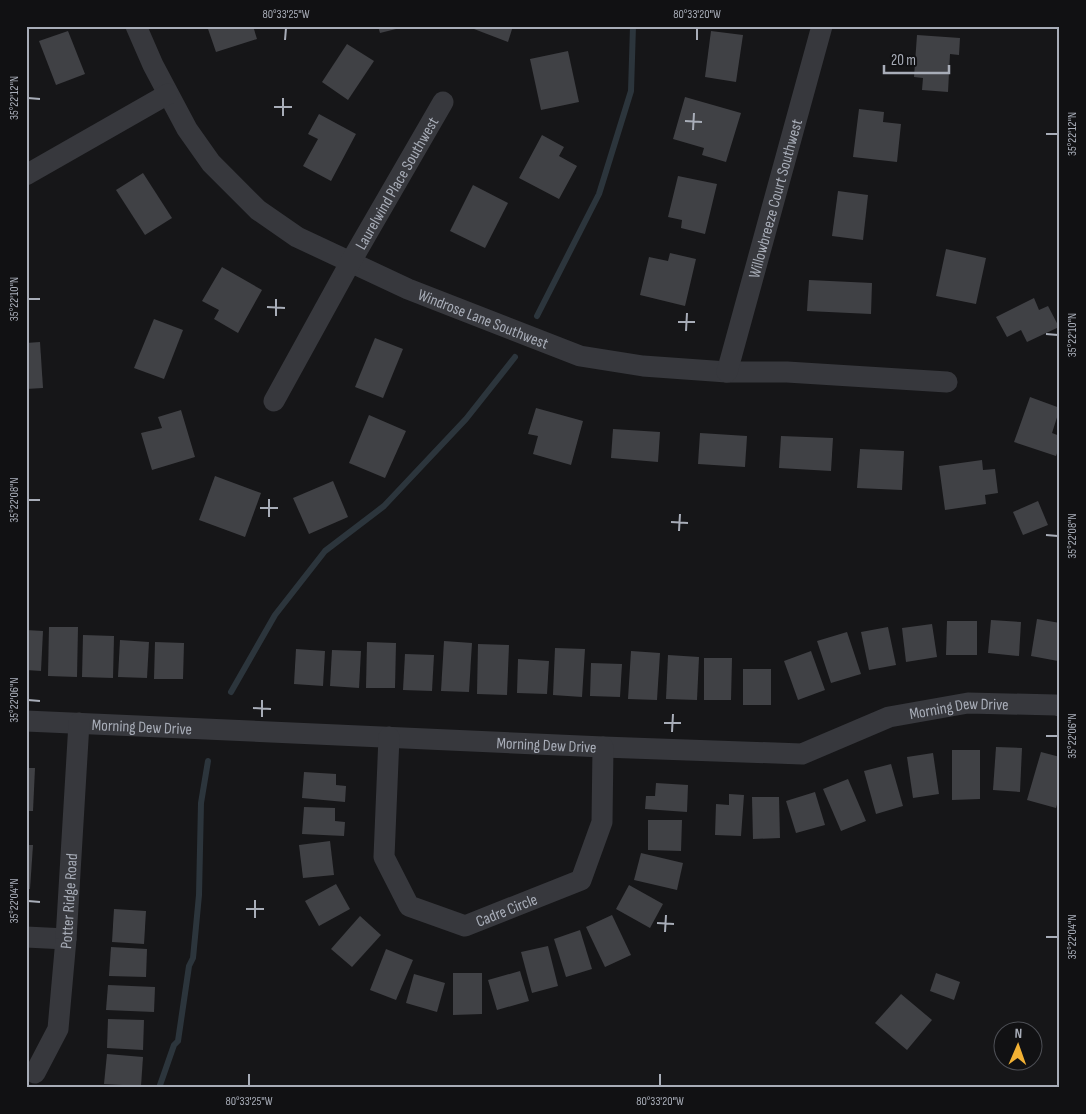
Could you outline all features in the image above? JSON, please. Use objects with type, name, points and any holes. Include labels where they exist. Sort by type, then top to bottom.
[{"type":"street","name":"Windrose Lane Southwest","points":[[136,26],[153,65],[187,129],[212,163],[258,210],[297,237],[408,289],[580,356],[643,366],[728,372],[787,372],[947,382]]},
{"type":"street","name":"Willowbreeze Court Southwest","points":[[728,372],[822,26]]},
{"type":"street","points":[[26,175],[168,94]]},
{"type":"street","name":"Laurelwind Place Southwest","points":[[274,401],[350,263],[443,102]]},
{"type":"street","name":"Morning Dew Drive","points":[[26,721],[802,754],[888,717],[968,703],[1060,706]]},
{"type":"street","name":"Potter Ridge Road","points":[[35,1072],[58,1029],[66,939],[78,723]]},
{"type":"street","name":"Cadre Circle","points":[[389,737],[384,857],[409,906],[465,926],[581,880],[602,822],[603,747]]},
{"type":"street","points":[[26,937],[66,939]]},
{"type":"building","points":[[207,26],[253,26],[257,39],[216,52]]},
{"type":"building","points":[[378,26],[404,26],[404,27],[380,33]]},
{"type":"building","points":[[475,26],[513,26],[508,42],[474,29]]},
{"type":"building","points":[[68,31],[85,74],[56,85],[39,41]]},
{"type":"building","points":[[711,31],[743,35],[736,82],[705,77]]},
{"type":"building","points":[[917,35],[960,38],[959,55],[950,54],[948,92],[922,90],[923,78],[914,77]]},
{"type":"building","points":[[347,44],[374,61],[348,100],[322,82]]},
{"type":"building","points":[[568,51],[579,102],[541,110],[530,59]]},
{"type":"building","points":[[685,97],[741,113],[726,162],[702,155],[704,148],[673,139]]},
{"type":"building","points":[[859,109],[884,112],[883,122],[901,124],[897,162],[853,157]]},
{"type":"building","points":[[319,114],[356,134],[331,181],[303,166],[318,139],[308,134]]},
{"type":"building","points":[[542,135],[564,147],[559,156],[577,166],[559,199],[519,178]]},
{"type":"building","points":[[143,173],[172,218],[145,235],[116,190]]},
{"type":"building","points":[[678,176],[717,184],[705,234],[681,228],[682,220],[668,217]]},
{"type":"building","points":[[473,185],[508,203],[485,248],[450,231]]},
{"type":"building","points":[[838,191],[868,195],[863,240],[832,236]]},
{"type":"building","points":[[946,249],[986,258],[976,304],[936,296]]},
{"type":"building","points":[[670,253],[696,259],[685,306],[640,295],[649,257],[668,261]]},
{"type":"building","points":[[222,267],[262,290],[238,333],[214,319],[219,310],[202,301]]},
{"type":"building","points":[[809,280],[872,283],[871,314],[807,311]]},
{"type":"building","points":[[1034,298],[1039,310],[1048,306],[1059,327],[1027,342],[1021,330],[1007,337],[996,317]]},
{"type":"building","points":[[154,319],[183,330],[164,379],[134,368]]},
{"type":"building","points":[[375,338],[403,349],[383,398],[355,387]]},
{"type":"building","points":[[40,342],[43,388],[26,389],[26,343]]},
{"type":"building","points":[[1030,397],[1060,408],[1052,433],[1060,436],[1060,445],[1056,456],[1014,442]]},
{"type":"building","points":[[536,408],[583,421],[571,465],[533,454],[538,436],[528,434]]},
{"type":"building","points":[[181,410],[195,457],[152,470],[141,433],[162,428],[158,417]]},
{"type":"building","points":[[369,415],[406,431],[385,478],[349,463]]},
{"type":"building","points":[[613,429],[660,432],[658,462],[611,458]]},
{"type":"building","points":[[700,433],[747,436],[745,467],[698,464]]},
{"type":"building","points":[[781,436],[833,438],[831,471],[779,468]]},
{"type":"building","points":[[860,449],[904,451],[902,490],[857,488]]},
{"type":"building","points":[[982,460],[983,470],[995,469],[998,493],[985,495],[986,504],[945,510],[939,466]]},
{"type":"building","points":[[215,476],[261,493],[245,537],[199,520]]},
{"type":"building","points":[[333,481],[348,517],[309,534],[293,498]]},
{"type":"building","points":[[1038,501],[1048,525],[1023,535],[1013,512]]},
{"type":"building","points":[[1037,619],[1060,623],[1058,661],[1031,656]]},
{"type":"building","points":[[991,620],[1021,622],[1019,656],[988,653]]},
{"type":"building","points":[[947,621],[977,621],[977,655],[946,655]]},
{"type":"building","points":[[932,624],[937,657],[906,662],[902,628]]},
{"type":"building","points":[[49,627],[78,627],[77,677],[48,676]]},
{"type":"building","points":[[888,627],[896,665],[869,670],[861,632]]},
{"type":"building","points":[[26,630],[43,631],[41,671],[26,670]]},
{"type":"building","points":[[847,632],[861,674],[831,683],[817,641]]},
{"type":"building","points":[[83,635],[114,636],[113,678],[82,677]]},
{"type":"building","points":[[120,640],[149,642],[147,678],[118,677]]},
{"type":"building","points":[[444,641],[472,643],[469,692],[441,691]]},
{"type":"building","points":[[155,642],[184,643],[183,679],[154,679]]},
{"type":"building","points":[[367,642],[396,643],[395,688],[366,688]]},
{"type":"building","points":[[478,644],[509,645],[507,695],[477,694]]},
{"type":"building","points":[[555,648],[585,649],[582,697],[553,695]]},
{"type":"building","points":[[296,649],[325,651],[323,686],[294,684]]},
{"type":"building","points":[[332,650],[361,651],[359,688],[330,686]]},
{"type":"building","points":[[631,651],[660,653],[657,700],[628,699]]},
{"type":"building","points":[[811,651],[825,690],[798,700],[784,661]]},
{"type":"building","points":[[405,654],[434,655],[432,691],[403,690]]},
{"type":"building","points":[[668,655],[699,657],[697,700],[666,699]]},
{"type":"building","points":[[704,658],[732,658],[731,700],[704,700]]},
{"type":"building","points":[[518,659],[549,661],[547,694],[517,693]]},
{"type":"building","points":[[591,663],[622,664],[620,697],[590,696]]},
{"type":"building","points":[[743,669],[771,669],[771,705],[743,705]]},
{"type":"building","points":[[996,747],[1022,748],[1020,792],[993,790]]},
{"type":"building","points":[[952,750],[980,750],[980,799],[952,800]]},
{"type":"building","points":[[1041,752],[1060,757],[1060,794],[1056,808],[1027,800]]},
{"type":"building","points":[[933,753],[939,794],[913,798],[907,757]]},
{"type":"building","points":[[891,764],[903,806],[876,814],[864,771]]},
{"type":"building","points":[[26,768],[35,768],[33,811],[26,811]]},
{"type":"building","points":[[304,772],[336,774],[336,785],[346,786],[345,802],[302,798]]},
{"type":"building","points":[[848,779],[866,821],[841,831],[823,789]]},
{"type":"building","points":[[656,783],[688,785],[687,812],[645,809],[646,796],[655,796]]},
{"type":"building","points":[[815,792],[825,825],[796,833],[786,801]]},
{"type":"building","points":[[729,794],[744,795],[741,836],[715,835],[716,804],[729,805]]},
{"type":"building","points":[[752,797],[779,797],[780,838],[753,839]]},
{"type":"building","points":[[304,807],[335,808],[335,821],[345,822],[344,836],[302,834]]},
{"type":"building","points":[[648,820],[682,820],[681,851],[648,850]]},
{"type":"building","points":[[330,841],[334,875],[303,878],[299,845]]},
{"type":"building","points":[[26,845],[33,845],[30,889],[26,889]]},
{"type":"building","points":[[641,853],[683,863],[677,890],[634,880]]},
{"type":"building","points":[[336,884],[350,909],[319,926],[305,901]]},
{"type":"building","points":[[629,885],[663,904],[650,928],[616,909]]},
{"type":"building","points":[[114,909],[146,911],[144,944],[112,942]]},
{"type":"building","points":[[612,915],[631,955],[605,967],[586,927]]},
{"type":"building","points":[[360,916],[381,935],[352,967],[331,949]]},
{"type":"building","points":[[580,930],[592,969],[566,977],[554,939]]},
{"type":"building","points":[[548,946],[558,986],[532,993],[521,952]]},
{"type":"building","points":[[111,947],[147,949],[146,977],[109,976]]},
{"type":"building","points":[[386,949],[413,960],[396,1000],[370,990]]},
{"type":"building","points":[[520,971],[529,1001],[497,1010],[488,980]]},
{"type":"building","points":[[453,973],[482,973],[482,1014],[453,1015]]},
{"type":"building","points":[[936,973],[960,982],[954,1000],[930,991]]},
{"type":"building","points":[[414,974],[445,983],[437,1012],[406,1003]]},
{"type":"building","points":[[108,985],[155,987],[154,1012],[106,1010]]},
{"type":"building","points":[[901,994],[932,1020],[907,1050],[875,1023]]},
{"type":"building","points":[[108,1019],[144,1020],[143,1050],[107,1048]]},
{"type":"building","points":[[107,1054],[143,1057],[141,1086],[104,1084]]},
{"type":"waterway","points":[[537,316],[599,194],[631,91],[633,26]]},
{"type":"waterway","points":[[231,692],[275,615],[325,551],[384,506],[466,419],[515,357]]},
{"type":"waterway","points":[[159,1088],[174,1045],[178,1041],[189,966],[193,958],[199,895],[201,803],[208,761]]}]
